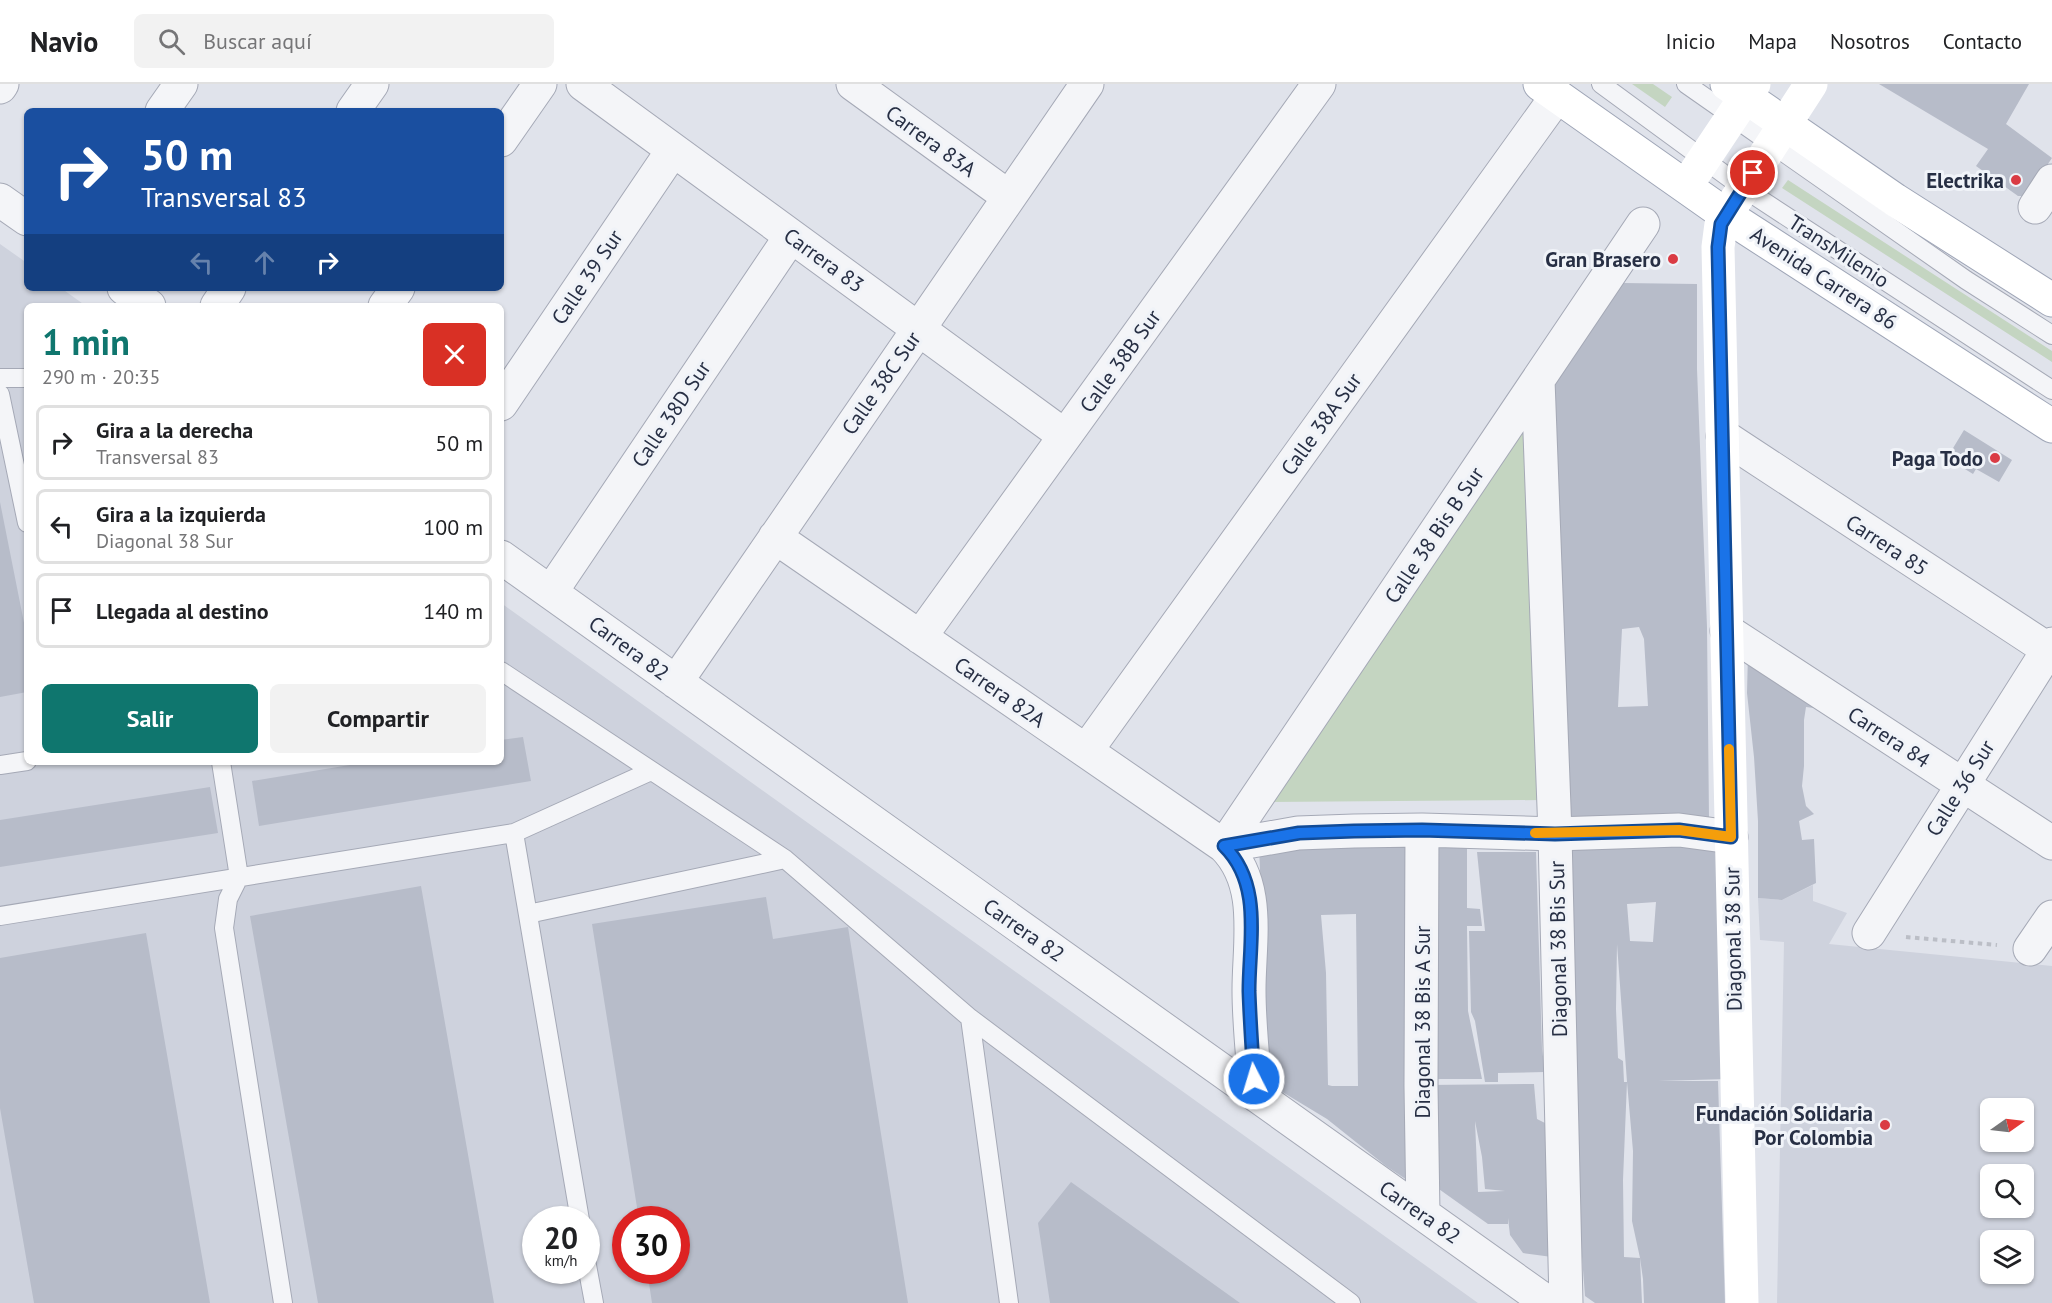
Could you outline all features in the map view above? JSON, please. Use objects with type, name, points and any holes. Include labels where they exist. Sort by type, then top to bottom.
[{"type":"street","points":[[164,108],[180,84]]},
{"type":"street","points":[[355,108],[372,84]]},
{"type":"street","points":[[504,136],[540,84]]},
{"type":"street","name":"Carrera 83","points":[[583,84],[1065,436]]},
{"type":"street","name":"Carrera 83A","points":[[853,84],[888,94],[1009,197]]},
{"type":"street","name":"Calle 38C Sur","points":[[676,682],[1087,84]]},
{"type":"street","name":"Calle 38B Sur","points":[[920,637],[1319,84]]},
{"type":"street","name":"Diagonal 38 Sur","points":[[1742,1303],[1718,247],[1721,224],[1726,215],[1811,84]]},
{"type":"street","name":"Avenida Carrera 86","points":[[1548,90],[1726,215],[2052,426]]},
{"type":"street","name":"Calle 38A Sur","points":[[1086,751],[1548,90]]},
{"type":"street","points":[[1686,186],[1740,95],[1778,134],[1895,200],[2052,300]]},
{"type":"street","name":"Calle 39 Sur","points":[[504,400],[673,150]]},
{"type":"street","points":[[0,200],[24,217]]},
{"type":"street","name":"Calle 38 Bis B Sur","points":[[1224,846],[1643,224]]},
{"type":"street","name":"Calle 38D Sur","points":[[551,592],[791,236]]},
{"type":"street","points":[[128,291],[145,303]]},
{"type":"street","name":"Diagonal 38 Bis Sur","points":[[1538,380],[1555,834],[1566,1303]]},
{"type":"street","name":"Carrera 85","points":[[1723,436],[2051,649]]},
{"type":"street","name":"Carrera 82A","points":[[775,537],[1233,854],[1244,874],[1251,911],[1250,1037],[1256,1095]]},
{"type":"street","name":"Carrera 82","points":[[504,559],[1548,1303]]},
{"type":"street","name":"Carrera 84","points":[[1727,631],[2052,843]]},
{"type":"street","name":"Calle 36 Sur","points":[[1869,933],[2051,649]]},
{"type":"street","points":[[1224,846],[1299,833],[1422,830],[1555,834],[1731,827]]},
{"type":"street","name":"Diagonal 38 Bis A Sur","points":[[1422,830],[1423,1214]]},
{"type":"street","points":[[2030,949],[2052,917]]},
{"type":"lane","name":"TransMilenio","points":[[1601,84],[1743,188],[2052,390]]},
{"type":"lane","points":[[1686,84],[1740,95]]},
{"type":"lane","points":[[1778,134],[1966,280],[2052,334]]},
{"type":"lane","points":[[0,378],[24,378]]},
{"type":"lane","points":[[0,394],[24,509]]},
{"type":"lane","points":[[505,676],[785,859],[970,1018],[1351,1303]]},
{"type":"lane","points":[[0,765],[24,761]]},
{"type":"lane","points":[[221,765],[239,878],[228,899],[224,928],[283,1303]]},
{"type":"lane","points":[[0,916],[514,833],[651,771]]},
{"type":"lane","points":[[514,833],[578,1206]]},
{"type":"lane","points":[[528,914],[785,859]]},
{"type":"lane","points":[[970,1018],[1009,1303]]},
{"type":"lane","points":[[590,1284],[594,1303]]},
{"type":"path","points":[[1869,933],[2030,949]]},
{"type":"shaded area","points":[[0,244],[24,261],[24,291],[65,291],[82,303],[24,303],[24,765],[504,765],[504,605],[1478,1303],[0,1303]]},
{"type":"shaded area","name":"Fundación Solidaria Por Colombia","points":[[1813,885],[1813,901],[1847,913],[1829,944],[2052,966],[2052,1303],[1777,1303],[1784,942],[1760,940],[1758,898],[1782,900]]},
{"type":"green space","points":[[1632,84],[1653,84],[1672,97],[1665,107]]},
{"type":"green space","points":[[1788,180],[2052,351],[2052,362],[1782,188]]},
{"type":"green space","points":[[1529,410],[1542,800],[1264,802]]},
{"type":"building","points":[[1879,84],[2029,84],[2006,124],[2052,158],[2026,196],[2018,196],[1976,166],[1988,149]]},
{"type":"building","points":[[1623,283],[1697,284],[1697,369],[1707,627],[1709,818],[1563,829],[1550,384]],"holes":[[[1639,627],[1644,639],[1648,706],[1618,707],[1622,629]]]},
{"type":"building","points":[[1964,430],[2012,460],[1999,482],[1976,469],[1973,474],[1947,458]]},
{"type":"building","points":[[0,502],[24,623],[24,693],[0,697]]},
{"type":"building","points":[[1748,653],[1818,698],[1814,708],[1806,707],[1804,720],[1802,786],[1806,806],[1814,814],[1799,821],[1802,840],[1814,839],[1816,883],[1782,900],[1758,898],[1758,821],[1747,693]]},
{"type":"building","points":[[523,737],[531,781],[259,826],[252,781],[350,765],[504,765],[504,740]]},
{"type":"building","points":[[210,787],[218,833],[0,867],[0,820]]},
{"type":"building","points":[[1722,838],[1728,1079],[1658,1081],[1718,1081],[1725,1303],[1644,1303],[1640,1258],[1642,1303],[1595,1303],[1585,1296],[1579,1217],[1563,840]],"holes":[[[1656,902],[1653,942],[1630,941],[1627,904]],[[1617,944],[1627,1082],[1624,1082],[1623,1061],[1618,1058]],[[1627,1082],[1633,1151],[1632,1221],[1640,1258],[1624,1257],[1623,1180]]]},
{"type":"building","points":[[1423,842],[1467,842],[1467,908],[1480,909],[1482,926],[1467,926],[1468,1011],[1482,1079],[1426,1079]]},
{"type":"building","points":[[1416,843],[1419,1188],[1386,1166],[1327,1119],[1269,1084],[1259,846]],"holes":[[[1356,914],[1358,1086],[1328,1085],[1326,973],[1321,915]]]},
{"type":"building","points":[[1477,852],[1536,852],[1542,1049],[1545,1072],[1498,1073],[1498,1082],[1485,1082],[1475,1021],[1471,1012],[1469,931],[1485,931]]},
{"type":"building","points":[[421,886],[494,1303],[318,1303],[250,916]]},
{"type":"building","points":[[766,897],[773,939],[848,927],[908,1303],[652,1303],[649,1284],[690,1284],[690,1206],[637,1206],[592,924]]},
{"type":"building","points":[[146,933],[210,1303],[34,1303],[0,1108],[0,958]]},
{"type":"building","points":[[1534,1084],[1537,1119],[1549,1125],[1552,1257],[1523,1253],[1510,1235],[1508,1218],[1508,1224],[1488,1224],[1429,1182],[1427,1085]],"holes":[[[1475,1121],[1485,1189],[1505,1191],[1478,1192]]]},
{"type":"building","points":[[1071,1182],[1240,1303],[1050,1303],[1038,1223]]},
{"type":"slow traffic","points":[[1535,833],[1679,830],[1731,837],[1729,749]]},
{"type":"place","name":"Electrika","points":[[2016,180]]},
{"type":"place","name":"Gran Brasero","points":[[1673,259]]},
{"type":"place","name":"Paga Todo","points":[[1995,458]]},
{"type":"place","name":"Fundación Solidaria Por Colombia","points":[[1885,1125]]},
{"type":"route","points":[[1254,1079],[1249,989],[1251,911],[1244,874],[1233,854],[1224,846],[1270,836],[1354,831],[1422,830],[1555,834],[1679,830],[1731,837],[1718,247],[1721,224],[1753,173]]}]
